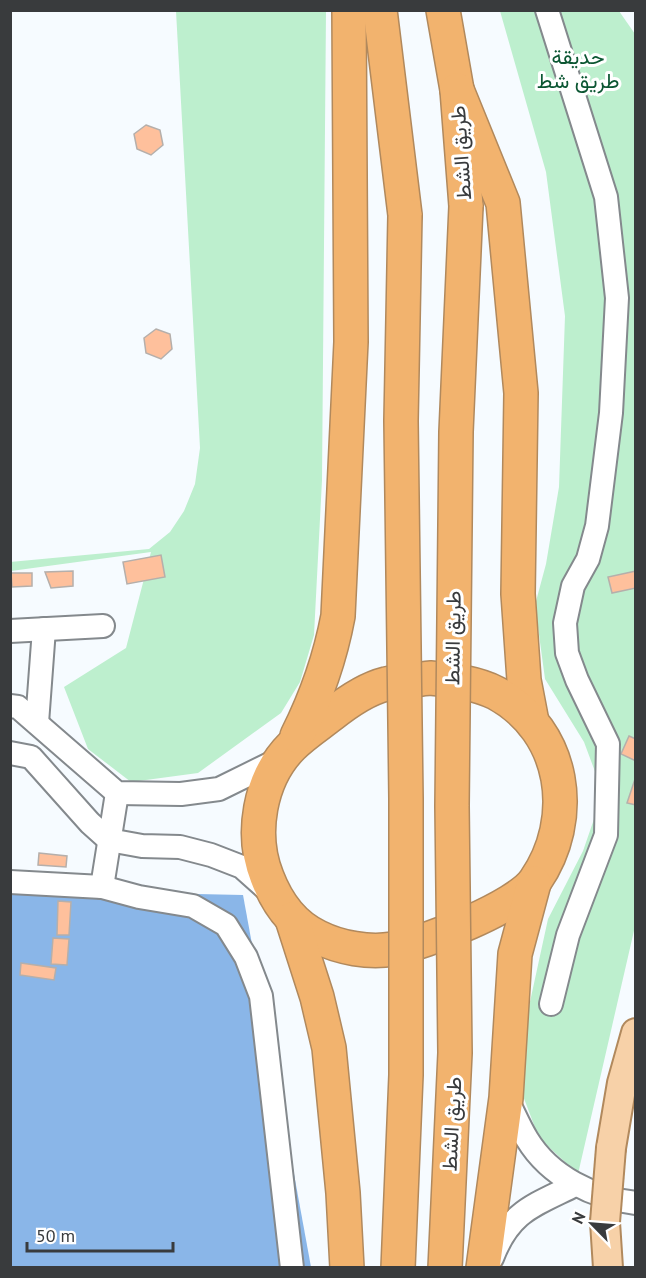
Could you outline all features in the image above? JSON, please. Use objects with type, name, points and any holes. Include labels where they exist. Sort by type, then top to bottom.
[{"type":"highway","points":[[347,1268],[344,1192],[329,1048],[317,997],[283,908],[261,862],[258,826],[265,790],[317,697],[331,654],[338,616],[351,342],[350,10]]},
{"type":"highway","points":[[380,10],[405,214],[401,421],[406,798],[406,1075],[398,1268]]},
{"type":"highway","name":"طريق الشط","points":[[443,10],[456,90],[466,206],[456,432],[452,806],[455,1053],[445,1268]]},
{"type":"highway","points":[[456,90],[503,203],[520,393],[518,594],[524,680],[532,722]]},
{"type":"highway","points":[[287,752],[347,702],[384,684],[430,678],[464,682],[497,693],[532,722],[554,759],[562,802],[555,845],[534,883],[515,954],[506,1098],[483,1268]]},
{"type":"highway","points":[[283,908],[317,937],[351,948],[393,949],[432,937],[497,910],[534,883]]},
{"type":"main road","points":[[608,1268],[605,1222],[611,1148],[622,1083],[636,1033]]},
{"type":"street","points":[[547,10],[606,197],[617,298],[611,413],[597,526],[588,559],[573,586],[565,622],[567,653],[577,680],[608,744],[606,835],[568,935],[551,1004]]},
{"type":"street","points":[[10,631],[103,626]]},
{"type":"street","points":[[37,723],[44,629]]},
{"type":"street","points":[[10,706],[18,707],[117,793],[181,794],[219,789],[287,752]]},
{"type":"street","points":[[10,753],[31,757],[90,824],[109,840],[142,846],[180,847],[211,855],[242,867],[283,908]]},
{"type":"street","points":[[102,887],[117,793]]},
{"type":"street","points":[[10,882],[102,887],[139,897],[193,906],[226,925],[246,957],[261,996],[292,1268]]},
{"type":"street","points":[[506,1098],[528,1141],[547,1162],[575,1185],[609,1200],[636,1203]]},
{"type":"street","points":[[488,1268],[502,1233],[522,1211],[575,1185]]},
{"type":"green space","points":[[176,11],[326,11],[322,480],[314,635],[300,682],[281,713],[198,773],[131,782],[88,749],[64,687],[126,648],[151,552],[11,571],[10,562],[149,549],[170,532],[184,511],[195,484],[200,448]]},
{"type":"green space","name":"حديقة طريق شط","points":[[500,11],[619,11],[635,34],[636,922],[578,1174],[539,1138],[520,1088],[523,1034],[548,919],[583,851],[603,793],[584,742],[545,679],[535,605],[546,564],[559,487],[565,316],[546,172]]},
{"type":"water","points":[[11,890],[243,895],[311,1267],[11,1268]]},
{"type":"building","points":[[146,125],[160,130],[163,145],[151,155],[137,149],[134,134]]},
{"type":"building","points":[[156,329],[170,334],[172,349],[161,359],[146,353],[144,338]]},
{"type":"building","points":[[161,555],[165,577],[127,584],[123,562]]},
{"type":"building","points":[[73,571],[73,586],[51,588],[45,572]]},
{"type":"building","points":[[636,571],[636,588],[612,593],[608,577]]},
{"type":"building","points":[[11,573],[32,573],[32,586],[12,587]]},
{"type":"building","points":[[629,736],[636,739],[636,761],[621,754]]},
{"type":"building","points":[[636,779],[636,805],[627,803]]},
{"type":"building","points":[[39,853],[67,856],[66,867],[38,865]]},
{"type":"building","points":[[58,901],[71,902],[69,935],[57,935]]},
{"type":"building","points":[[53,938],[69,939],[67,965],[51,964]]},
{"type":"building","points":[[21,963],[56,968],[54,980],[20,975]]}]
